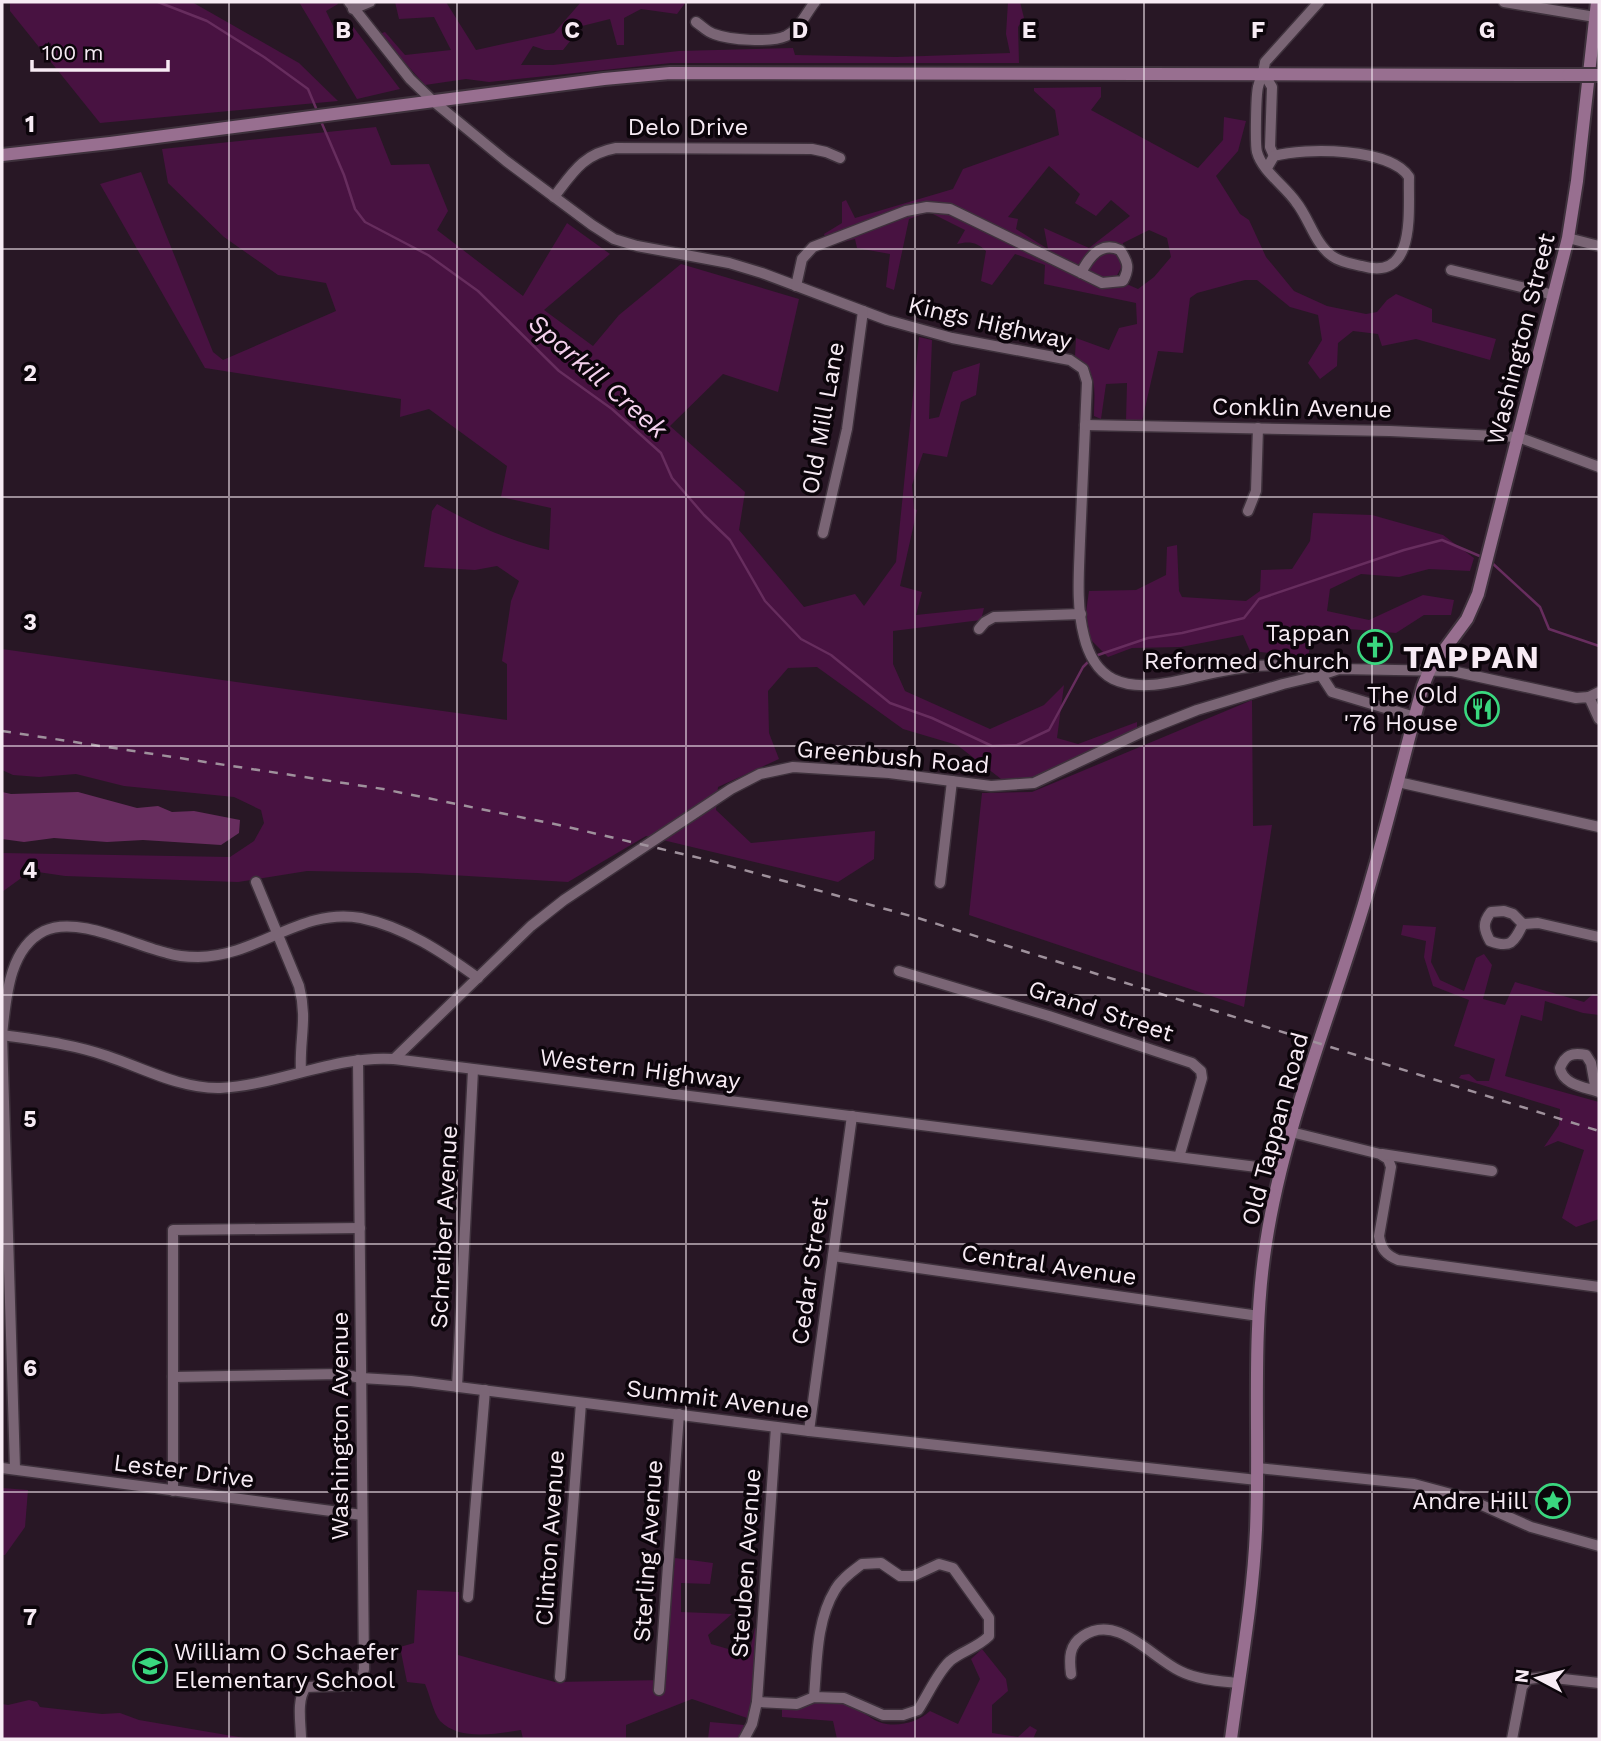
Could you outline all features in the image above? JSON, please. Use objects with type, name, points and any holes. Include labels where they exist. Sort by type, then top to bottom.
[{"type":"main road","name":"Washington Street","points":[[1430,669],[1467,619],[1478,594],[1554,295],[1568,238],[1577,181],[1597,2]]},
{"type":"main road","points":[[2,155],[620,77],[670,74],[1599,75]]},
{"type":"main road","name":"Old Tappan Road","points":[[1231,1739],[1251,1589],[1258,1474],[1259,1316],[1266,1244],[1291,1132],[1356,930],[1430,669]]},
{"type":"street","points":[[351,5],[370,2]]},
{"type":"street","points":[[696,22],[711,34],[731,39],[769,39],[786,36],[799,26],[815,2]]},
{"type":"street","points":[[1267,168],[1275,156],[1293,150],[1325,150],[1359,154],[1404,169],[1409,177],[1408,232],[1399,259],[1386,268],[1372,269],[1331,256],[1297,202],[1267,168],[1256,151],[1258,87],[1264,74],[1265,62],[1318,2]]},
{"type":"street","points":[[1504,2],[1595,17]]},
{"type":"street","name":"Kings Highway","points":[[351,5],[410,79],[433,101],[506,161],[614,239],[637,246],[729,262],[863,311],[951,338],[1070,360],[1083,369],[1087,382],[1079,569],[1081,614],[1084,636],[1093,659],[1100,669],[1112,678],[1127,683],[1145,684],[1253,667],[1309,668],[1321,675],[1339,669],[1430,669],[1464,673],[1576,698],[1594,694]]},
{"type":"street","points":[[1264,74],[1272,88],[1270,147],[1275,156]]},
{"type":"street","name":"Delo Drive","points":[[554,197],[587,158],[600,151],[616,148],[812,149],[840,158]]},
{"type":"street","points":[[796,286],[802,259],[813,247],[906,211],[927,207],[950,209],[1081,273],[1102,283],[1122,281],[1128,272],[1127,261],[1120,250],[1108,247],[1098,250],[1088,259],[1081,273]]},
{"type":"street","points":[[1568,238],[1599,246]]},
{"type":"street","points":[[1451,270],[1554,295]]},
{"type":"street","name":"Old Mill Lane","points":[[823,533],[847,429],[863,311]]},
{"type":"street","name":"Conklin Avenue","points":[[1086,425],[1518,437],[1599,467]]},
{"type":"street","points":[[1248,511],[1256,491],[1258,428]]},
{"type":"street","points":[[979,629],[994,617],[1081,614]]},
{"type":"street","points":[[1253,667],[1269,673],[1283,684]]},
{"type":"street","points":[[1321,675],[1332,692],[1415,717]]},
{"type":"street","name":"Greenbush Road","points":[[394,1059],[531,926],[564,900],[619,866],[731,789],[760,774],[793,767],[831,768],[991,786],[1034,783],[1144,731],[1197,710],[1321,675]]},
{"type":"street","points":[[1594,694],[1599,719]]},
{"type":"street","points":[[940,883],[952,781]]},
{"type":"street","points":[[1398,782],[1599,827]]},
{"type":"street","points":[[256,883],[303,1001],[305,1018],[300,1056],[301,1072]]},
{"type":"street","points":[[15,1469],[2,1035],[6,996],[13,968],[26,946],[43,932],[58,926],[105,933],[168,954],[197,957],[223,955],[253,947],[304,922],[330,917],[359,918],[387,925],[417,938],[478,978]]},
{"type":"street","points":[[1523,924],[1538,923],[1599,937]]},
{"type":"street","name":"Grand Street","points":[[900,971],[1192,1063],[1201,1071],[1202,1078],[1179,1157]]},
{"type":"street","name":"Western Highway","points":[[2,1035],[70,1045],[192,1085],[218,1088],[248,1085],[358,1060],[394,1059],[1281,1170]]},
{"type":"street","name":"Washington Avenue","points":[[301,1739],[300,1702],[301,1693],[306,1688],[314,1685],[348,1687],[357,1685],[362,1678],[358,1060]]},
{"type":"street","name":"Schreiber Avenue","points":[[457,1387],[473,1070]]},
{"type":"street","name":"Cedar Street","points":[[809,1431],[852,1116]]},
{"type":"street","points":[[1291,1132],[1380,1154],[1492,1171]]},
{"type":"street","points":[[1380,1154],[1388,1159],[1391,1167],[1379,1236],[1380,1244],[1389,1256],[1398,1260],[1599,1287]]},
{"type":"street","points":[[173,1491],[173,1230],[359,1228]]},
{"type":"street","name":"Central Avenue","points":[[833,1256],[1259,1316]]},
{"type":"street","name":"Summit Avenue","points":[[173,1377],[341,1374],[809,1431],[1258,1474]]},
{"type":"street","points":[[468,1597],[485,1390]]},
{"type":"street","name":"Clinton Avenue","points":[[560,1677],[581,1403]]},
{"type":"street","name":"Sterling Avenue","points":[[659,1690],[679,1414]]},
{"type":"street","name":"Steuben Avenue","points":[[744,1739],[752,1724],[757,1702],[776,1427]]},
{"type":"street","name":"Lester Drive","points":[[2,1468],[362,1515]]},
{"type":"street","points":[[1258,1474],[1428,1487],[1466,1498],[1531,1527],[1599,1546]]},
{"type":"street","points":[[757,1702],[797,1704],[814,1697],[844,1698],[883,1715],[903,1715],[918,1710],[947,1664],[978,1647],[989,1636],[989,1618],[953,1568],[939,1564],[913,1576],[900,1576],[881,1563],[862,1563],[835,1589],[826,1609],[819,1644],[814,1697]]},
{"type":"street","points":[[1071,1674],[1069,1656],[1075,1641],[1090,1631],[1107,1629],[1124,1634],[1179,1671],[1199,1678],[1238,1683]]},
{"type":"street","points":[[1512,1739],[1522,1687],[1528,1679],[1545,1677],[1599,1684]]},
{"type":"shaded area","points":[[10,2],[192,2],[299,63],[338,101],[100,123],[10,11]]},
{"type":"shaded area","points":[[299,2],[337,2],[338,4],[326,11],[334,28],[348,20],[400,89],[357,99]]},
{"type":"shaded area","points":[[395,2],[446,2],[476,50],[554,33],[581,2],[686,2],[677,14],[641,9],[624,18],[624,45],[617,45],[610,19],[582,26],[563,50],[545,50],[533,46],[521,65],[553,65],[679,51],[793,48],[795,55],[896,57],[1010,53],[1006,34],[1008,2],[1020,2],[1024,18],[1018,27],[1019,63],[671,63],[489,82],[466,79],[425,85],[379,34],[385,32],[405,55],[451,50],[434,17],[399,19]]},
{"type":"shaded area","points":[[1101,87],[1101,97],[1091,110],[1198,168],[1223,140],[1224,117],[1246,121],[1238,151],[1216,176],[1240,214],[1249,220],[1266,257],[1294,291],[1327,306],[1366,314],[1377,312],[1396,294],[1432,309],[1432,322],[1496,339],[1490,360],[1416,339],[1382,346],[1378,334],[1353,331],[1338,343],[1337,366],[1320,379],[1308,363],[1322,340],[1318,315],[1290,307],[1257,280],[1245,280],[1197,293],[1190,298],[1183,353],[1158,351],[1142,421],[1126,421],[1127,383],[1106,384],[1101,419],[1094,416],[1092,375],[1075,356],[1076,338],[1109,350],[1119,328],[1137,324],[1136,303],[1044,284],[1045,265],[1015,254],[992,285],[981,281],[986,251],[973,243],[957,244],[965,230],[929,212],[909,219],[894,290],[886,287],[890,254],[857,248],[855,239],[828,246],[824,234],[842,223],[842,202],[846,200],[855,218],[953,189],[963,169],[1059,135],[1055,110],[1034,88]],"holes":[[[1049,166],[1080,194],[1075,203],[1096,216],[1111,200],[1130,216],[1089,248],[1044,228],[1048,249],[1016,229],[1018,219],[1008,217]],[[1149,230],[1167,238],[1171,257],[1154,277],[1138,289],[1115,279],[1122,266],[1123,243]]]},
{"type":"shaded area","points":[[376,127],[391,165],[429,164],[448,211],[437,230],[523,296],[567,223],[610,254],[544,310],[593,346],[619,315],[681,264],[799,299],[778,392],[723,374],[670,426],[745,492],[739,530],[804,607],[855,594],[864,606],[896,562],[919,337],[932,340],[929,419],[939,417],[953,372],[980,363],[976,395],[961,402],[947,457],[923,453],[912,485],[914,509],[917,510],[900,586],[922,592],[916,615],[984,608],[981,620],[893,631],[893,664],[905,691],[990,729],[1044,705],[1064,685],[1057,738],[1078,744],[1137,722],[1137,731],[1035,777],[1005,782],[957,745],[903,729],[817,667],[788,668],[768,691],[769,733],[779,759],[718,787],[716,810],[751,843],[875,831],[874,859],[838,882],[646,836],[568,882],[417,873],[307,871],[238,882],[65,876],[31,871],[2,892],[2,853],[230,857],[254,841],[264,823],[261,810],[234,797],[124,786],[76,774],[39,777],[13,775],[2,770],[2,649],[507,720],[507,664],[502,661],[511,601],[519,581],[497,566],[475,570],[424,567],[432,511],[437,504],[491,531],[549,550],[551,508],[501,497],[507,466],[429,409],[400,417],[401,399],[205,368],[100,184],[141,172],[213,352],[223,360],[336,311],[326,283],[278,275],[224,237],[168,183],[162,149]]},
{"type":"shaded area","points":[[1313,513],[1372,515],[1443,535],[1474,558],[1470,571],[1429,569],[1399,577],[1361,574],[1330,589],[1327,611],[1369,620],[1423,595],[1454,600],[1451,615],[1424,615],[1396,633],[1314,626],[1308,657],[1250,651],[1243,635],[1181,647],[1132,648],[1108,657],[1090,639],[1086,612],[1089,591],[1136,590],[1166,575],[1167,547],[1177,545],[1179,591],[1182,597],[1246,601],[1260,591],[1261,570],[1292,569],[1310,541]]},
{"type":"shaded area","points":[[1252,700],[1253,826],[1272,825],[1244,1007],[969,915],[982,793],[1032,792]]},
{"type":"shaded area","points":[[2,792],[78,792],[137,808],[158,806],[172,812],[194,811],[240,820],[239,833],[221,845],[143,840],[107,842],[54,838],[24,842],[2,839]]},
{"type":"shaded area","points":[[1403,925],[1436,927],[1431,962],[1440,980],[1464,991],[1476,958],[1484,954],[1492,965],[1483,999],[1505,1005],[1515,982],[1584,1002],[1593,994],[1599,997],[1599,1015],[1545,1001],[1542,1021],[1521,1015],[1505,1076],[1599,1102],[1599,1219],[1576,1227],[1562,1218],[1584,1150],[1558,1141],[1544,1147],[1559,1125],[1560,1109],[1459,1078],[1469,1074],[1477,1081],[1489,1081],[1495,1059],[1454,1046],[1469,1000],[1433,986],[1424,957],[1426,941],[1401,935]]},
{"type":"shaded area","points":[[2,1488],[28,1490],[25,1527],[5,1555],[2,1555]]},
{"type":"shaded area","points":[[675,1558],[713,1563],[710,1584],[681,1583],[681,1612],[732,1614],[708,1635],[711,1644],[749,1655],[755,1628],[759,1630],[750,1719],[692,1699],[626,1725],[626,1739],[523,1739],[521,1730],[467,1734],[440,1721],[425,1684],[407,1682],[400,1647],[414,1643],[417,1590],[459,1592],[458,1655],[555,1682],[664,1680]]},
{"type":"shaded area","points":[[982,1649],[1006,1679],[1008,1691],[992,1705],[992,1733],[1018,1737],[1030,1726],[1037,1730],[1033,1739],[837,1739],[833,1721],[782,1717],[782,1709],[830,1702],[851,1705],[886,1724],[906,1723],[919,1719],[930,1711],[958,1724],[980,1679],[971,1659]]},
{"type":"shaded area","points":[[29,1700],[37,1702],[40,1707],[102,1714],[120,1713],[139,1720],[250,1739],[2,1739],[2,1704]]},
{"type":"shaded area","points":[[710,1722],[744,1725],[739,1739],[708,1739]]},
{"type":"waterway","name":"Sparkill Creek","points":[[158,2],[207,21],[264,57],[308,89],[318,113]]},
{"type":"waterway","name":"Sparkill Creek","points":[[320,119],[355,209],[365,222],[428,255],[478,291],[559,371],[612,409],[661,453],[672,478],[730,540],[765,601],[801,639],[831,655],[890,703],[932,718],[992,746],[1017,745],[1049,730],[1083,667],[1090,660]]},
{"type":"waterway","name":"Sparkill Creek","points":[[1095,656],[1148,638],[1244,618],[1259,599],[1404,550],[1442,540],[1482,557]]},
{"type":"waterway","name":"Sparkill Creek","points":[[1491,562],[1540,607],[1549,629],[1599,646]]},
{"type":"railway","points":[[2,731],[383,789],[559,825],[708,860],[918,918],[1599,1131]]},
{"type":"place","name":"Tappan Reformed Church","points":[[1375,647]]},
{"type":"place","name":"The Old '76 House","points":[[1482,709]]},
{"type":"place","name":"Andre Hill","points":[[1553,1501]]},
{"type":"place","name":"William O Schaefer Elementary School","points":[[150,1666]]},
{"type":"district","name":"TAPPAN","points":[[1472,657]]}]
